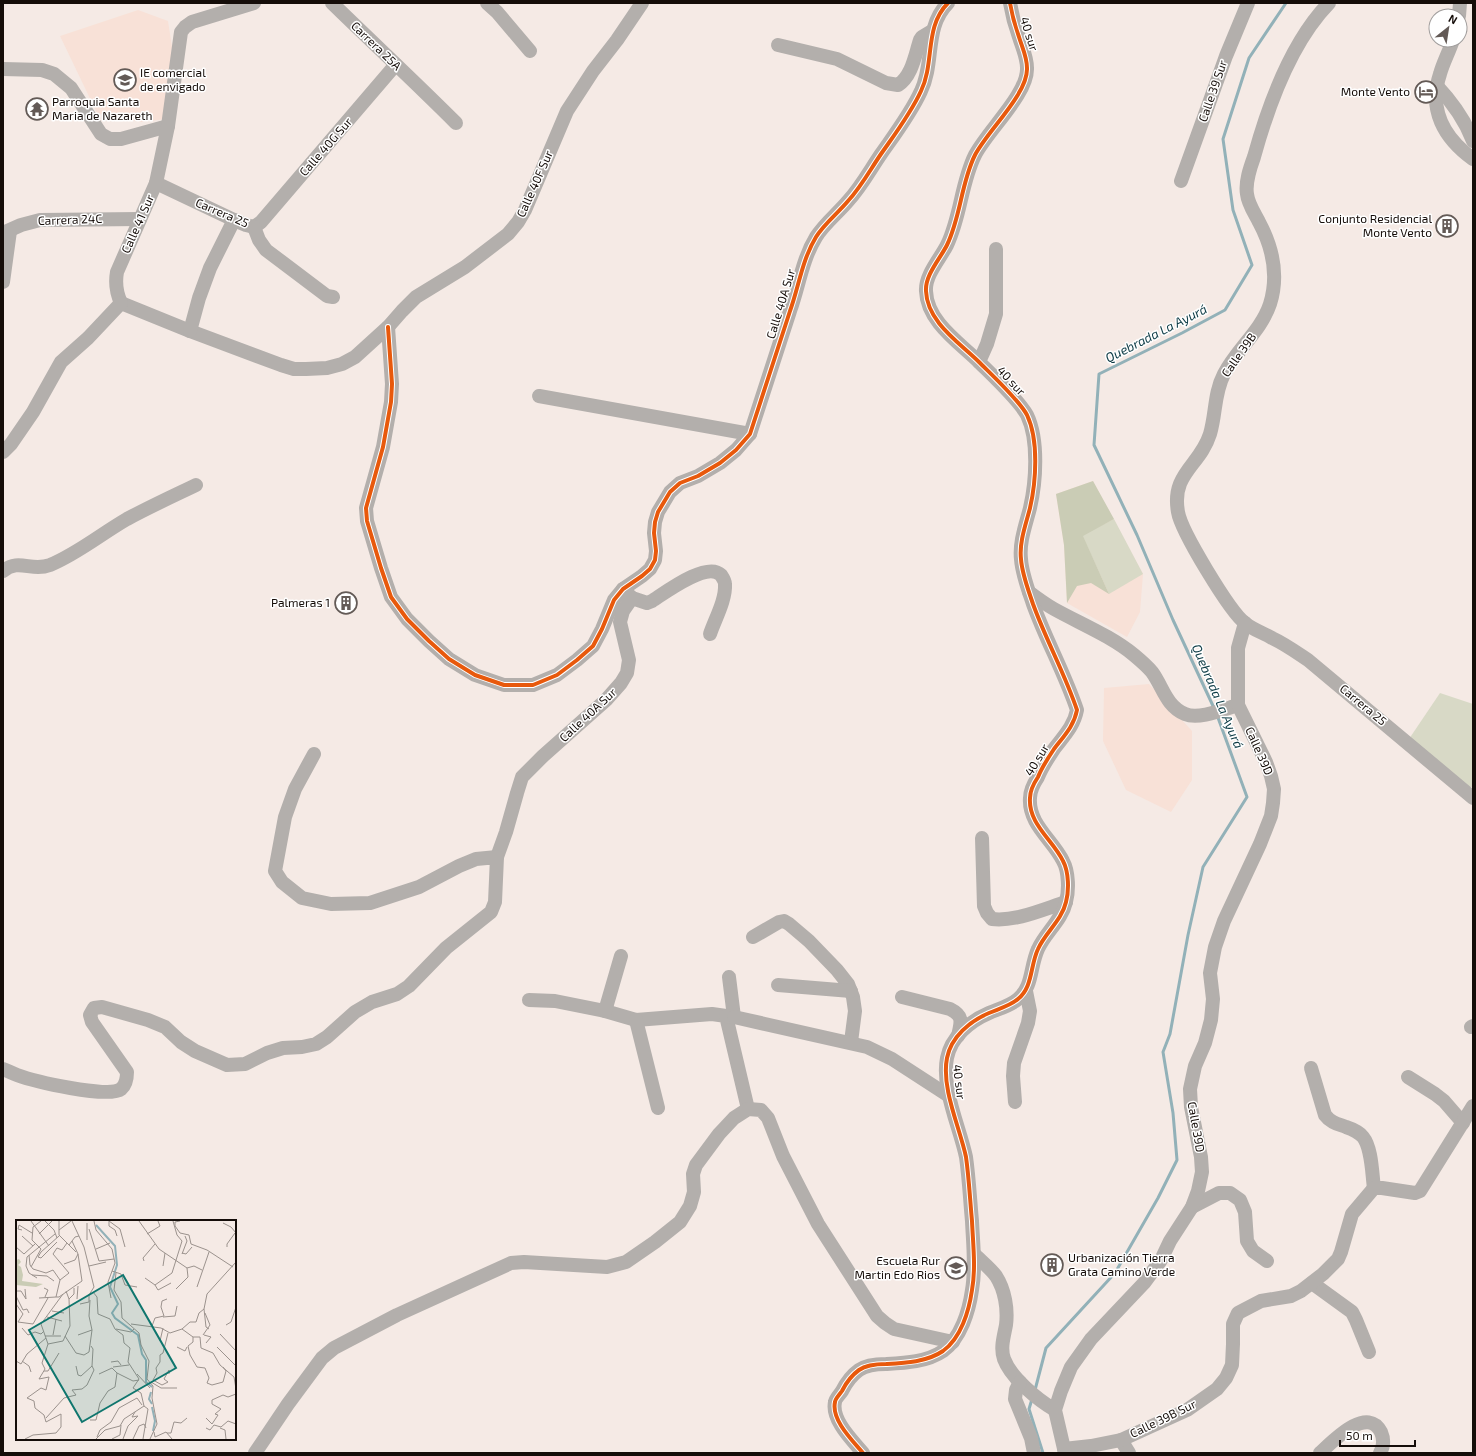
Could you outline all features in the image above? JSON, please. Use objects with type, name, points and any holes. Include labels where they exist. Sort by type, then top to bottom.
[{"type":"street","name":"Calle 41 Sur","points":[[121,303],[116,290],[115,281],[117,272],[156,183],[168,126],[181,32],[185,26],[192,22],[254,3]]},
{"type":"street","name":"Carrera 25A","points":[[332,3],[394,64],[422,88],[456,124]]},
{"type":"street","points":[[487,3],[497,12],[530,51]]},
{"type":"street","name":"Calle 40F Sur","points":[[121,303],[190,331],[294,369],[306,370],[327,368],[342,364],[355,357],[388,327],[402,310],[416,297],[465,266],[508,234],[518,222],[525,210],[567,111],[593,71],[642,3]]},
{"type":"street","name":"Calle 40A Sur","points":[[3,1069],[17,1075],[52,1085],[111,1093],[121,1089],[127,1081],[126,1072],[92,1022],[90,1015],[94,1008],[102,1007],[148,1020],[165,1027],[186,1045],[227,1065],[245,1064],[283,1048],[302,1047],[316,1044],[327,1037],[355,1012],[372,1002],[397,994],[408,986],[446,948],[491,912],[495,902],[497,857],[522,777],[543,756],[606,700],[621,683],[627,673],[629,660],[620,622],[628,594],[642,576],[650,569],[655,560],[656,551],[654,533],[658,512],[670,492],[680,483],[698,476],[720,463],[736,450],[750,434],[790,311],[807,253],[817,236],[859,187],[910,111],[927,76],[932,31],[942,9],[948,3]]},
{"type":"street","name":"40 sur","points":[[954,1342],[970,1304],[974,1281],[974,1254],[966,1157],[949,1096],[946,1061],[949,1049],[958,1036],[971,1023],[985,1014],[1017,1000],[1026,991],[1032,964],[1038,949],[1061,913],[1066,902],[1068,880],[1064,863],[1039,827],[1030,811],[1030,796],[1033,785],[1042,768],[1075,721],[1077,710],[1023,576],[1020,557],[1022,537],[1031,506],[1034,479],[1033,431],[1026,414],[1014,398],[979,362],[948,335],[936,319],[929,303],[926,291],[929,277],[947,244],[954,226],[966,180],[975,155],[987,135],[1024,85],[1027,68],[1026,58],[1010,3]]},
{"type":"street","name":"Calle 39 Sur","points":[[1181,181],[1226,56],[1248,3]]},
{"type":"street","name":"Calle 39B","points":[[1245,623],[1235,612],[1191,544],[1178,515],[1176,498],[1179,483],[1206,444],[1210,433],[1216,394],[1224,374],[1261,324],[1270,304],[1274,285],[1274,263],[1266,234],[1247,194],[1248,179],[1267,115],[1292,55],[1305,33],[1329,3]]},
{"type":"street","points":[[778,45],[837,59],[886,83],[898,85],[906,78],[911,68],[920,40],[932,31]]},
{"type":"street","points":[[1450,48],[1439,75],[1435,103],[1438,116],[1452,139],[1463,152],[1473,159]]},
{"type":"street","name":"Calle 40G Sur","points":[[254,226],[261,222],[392,69],[394,64]]},
{"type":"street","points":[[3,69],[42,70],[54,74],[70,88],[105,137],[110,139],[121,139],[168,126]]},
{"type":"street","points":[[1437,86],[1456,108],[1470,131],[1473,141]]},
{"type":"street","name":"Carrera 25","points":[[156,183],[234,220],[246,225],[254,226],[259,240],[266,250],[327,296],[333,297]]},
{"type":"street","name":"Carrera 24C","points":[[7,232],[21,225],[40,220],[140,219]]},
{"type":"street","points":[[190,331],[199,298],[210,268],[234,220]]},
{"type":"street","points":[[3,282],[7,232]]},
{"type":"street","points":[[979,362],[988,344],[996,314],[996,249]]},
{"type":"street","points":[[3,452],[11,444],[32,412],[60,362],[88,338],[121,303]]},
{"type":"street","points":[[388,327],[392,384],[390,402],[383,447],[366,504],[366,514],[369,529],[391,597],[407,619],[449,659],[475,675],[504,685],[533,685],[557,675],[593,646],[614,600],[628,594],[646,603],[652,601],[692,577],[711,571],[717,572],[722,576],[725,582],[725,590],[710,634]]},
{"type":"street","points":[[539,396],[750,434]]},
{"type":"street","points":[[3,571],[12,565],[42,568],[66,558],[127,519],[196,485]]},
{"type":"street","points":[[1029,592],[1053,609],[1111,640],[1133,654],[1151,671],[1159,682],[1165,696],[1174,708],[1186,715],[1199,716],[1238,705],[1238,648],[1245,623]]},
{"type":"street","name":"Carrera 25","points":[[1245,623],[1286,645],[1308,660],[1472,796]]},
{"type":"street","name":"Calle 39D","points":[[1055,1410],[1071,1367],[1091,1339],[1144,1283],[1157,1266],[1192,1207],[1198,1191],[1202,1172],[1201,1157],[1191,1107],[1190,1089],[1195,1066],[1205,1043],[1211,1020],[1213,998],[1210,973],[1215,947],[1224,921],[1260,844],[1273,803],[1274,789],[1266,762],[1238,705]]},
{"type":"street","points":[[314,754],[295,789],[285,817],[275,871],[282,882],[302,898],[331,904],[370,903],[419,887],[459,866],[476,859],[497,857]]},
{"type":"street","points":[[982,838],[984,906],[987,913],[992,918],[1002,920],[1016,917],[1066,902]]},
{"type":"street","points":[[753,937],[779,922],[784,921],[824,956],[848,984],[853,997],[855,1011],[851,1042]]},
{"type":"street","points":[[605,1011],[621,956]]},
{"type":"street","points":[[729,977],[730,1016],[748,1109]]},
{"type":"street","points":[[778,985],[851,991]]},
{"type":"street","points":[[1015,1102],[1013,1076],[1014,1063],[1028,1023],[1030,1011],[1026,991]]},
{"type":"street","points":[[902,997],[950,1009],[956,1012],[960,1016],[961,1022],[958,1036]]},
{"type":"street","points":[[529,1000],[555,1001],[605,1011],[636,1020],[712,1014],[730,1016],[851,1042],[867,1047],[892,1059],[949,1096]]},
{"type":"street","points":[[636,1020],[658,1108]]},
{"type":"street","points":[[1311,1068],[1325,1115],[1333,1123],[1362,1135],[1367,1144],[1374,1188],[1410,1193],[1420,1191],[1473,1106]]},
{"type":"street","points":[[1408,1077],[1444,1101],[1463,1123]]},
{"type":"street","points":[[255,1453],[288,1404],[322,1358],[334,1348],[397,1315],[511,1262],[607,1267],[626,1262],[655,1242],[680,1222],[690,1206],[694,1192],[693,1174],[696,1165],[719,1134],[734,1118],[748,1109],[761,1110],[768,1118],[783,1156],[818,1224],[878,1316],[885,1324],[894,1329],[954,1342]]},
{"type":"street","name":"Calle 39B Sur","points":[[1065,1451],[1093,1450],[1121,1440],[1187,1410],[1217,1389],[1226,1378],[1232,1365],[1233,1324],[1238,1313],[1261,1300],[1291,1296],[1301,1291],[1323,1274],[1338,1259],[1352,1214],[1374,1188]]},
{"type":"street","points":[[1192,1207],[1219,1193],[1230,1194],[1240,1200],[1245,1212],[1247,1241],[1253,1251],[1267,1261]]},
{"type":"street","points":[[974,1254],[996,1276],[1005,1298],[1007,1318],[1002,1347],[1004,1359],[1023,1385],[1041,1402],[1055,1410],[1065,1451]]},
{"type":"street","points":[[1312,1283],[1352,1312],[1369,1352]]},
{"type":"street","points":[[863,1453],[844,1431],[836,1417],[834,1402],[852,1376],[861,1368],[869,1366],[910,1363],[930,1358],[943,1351],[954,1342]]},
{"type":"street","points":[[1023,1385],[1016,1390],[1015,1399],[1031,1438],[1034,1453]]},
{"type":"street","points":[[1320,1453],[1354,1426],[1365,1421],[1373,1423],[1380,1432],[1384,1442],[1380,1453]]},
{"type":"street","points":[[1121,1440],[1129,1453]]},
{"type":"shaded area","name":"IE comercial de envigado","points":[[138,10],[168,21],[172,47],[166,119],[141,122],[97,113],[60,36]]},
{"type":"shaded area","points":[[1093,481],[1143,574],[1140,612],[1127,637],[1067,603],[1064,545],[1056,494]]},
{"type":"shaded area","points":[[1149,684],[1192,731],[1192,780],[1171,812],[1126,790],[1103,741],[1104,688]]},
{"type":"green space","points":[[1093,481],[1114,519],[1083,536],[1109,594],[1091,583],[1077,586],[1067,603],[1064,545],[1056,494]]},
{"type":"green space","points":[[1114,519],[1143,574],[1109,594],[1082,535]]},
{"type":"green space","points":[[1440,693],[1473,704],[1473,786],[1469,789],[1409,739]]},
{"type":"waterway","name":"Quebrada La Ayurá","points":[[1214,708],[1173,620],[1137,535],[1094,445],[1099,374],[1225,310],[1252,265],[1233,210],[1223,139],[1249,58],[1286,3]]},
{"type":"waterway","name":"Quebrada La Ayurá","points":[[1035,1390],[1046,1348],[1115,1273],[1158,1198],[1177,1160],[1173,1113],[1163,1052],[1170,1034],[1188,935],[1203,867],[1247,797],[1217,715]]},
{"type":"waterway","name":"Quebrada La Ayurá","points":[[1032,1399],[1029,1409],[1043,1453]]},
{"type":"cycle path","points":[[388,327],[392,384],[391,402],[383,447],[366,508],[367,521],[391,597],[407,619],[429,641],[449,659],[475,675],[504,685],[533,685],[557,675],[593,646],[614,600],[623,589],[650,569],[655,560],[656,551],[654,533],[655,522],[658,512],[670,492],[680,483],[698,476],[720,463],[736,450],[750,434],[811,246],[823,228],[857,190],[912,107],[925,80],[936,23],[941,12],[948,3]]},
{"type":"cycle path","points":[[863,1453],[844,1430],[836,1416],[835,1402],[847,1382],[856,1372],[865,1367],[923,1360],[943,1351],[955,1339],[959,1332],[971,1298],[974,1265],[969,1181],[966,1157],[952,1108],[947,1082],[946,1070],[949,1050],[957,1037],[968,1025],[982,1016],[1011,1004],[1023,994],[1029,982],[1038,949],[1061,915],[1068,892],[1065,865],[1059,853],[1037,824],[1030,807],[1031,789],[1043,766],[1071,726],[1077,710],[1033,604],[1022,565],[1022,540],[1032,498],[1035,474],[1035,449],[1031,425],[1027,415],[1012,395],[938,322],[928,302],[926,291],[926,285],[930,273],[952,234],[970,166],[975,155],[1014,100],[1026,78],[1026,60],[1010,3]]},
{"type":"place","name":"IE comercial de envigado","points":[[125,80]]},
{"type":"place","name":"Monte Vento","points":[[1426,92]]},
{"type":"place","name":"Parroquia Santa Maria de Nazareth","points":[[37,109]]},
{"type":"place","name":"Conjunto Residencial Monte Vento","points":[[1447,226]]},
{"type":"place","name":"Palmeras 1","points":[[346,603]]},
{"type":"place","name":"Urbanización Tierra Grata Camino Verde","points":[[1052,1265]]},
{"type":"place","name":"Escuela Rur Martin Edo Rios","points":[[956,1268]]}]
